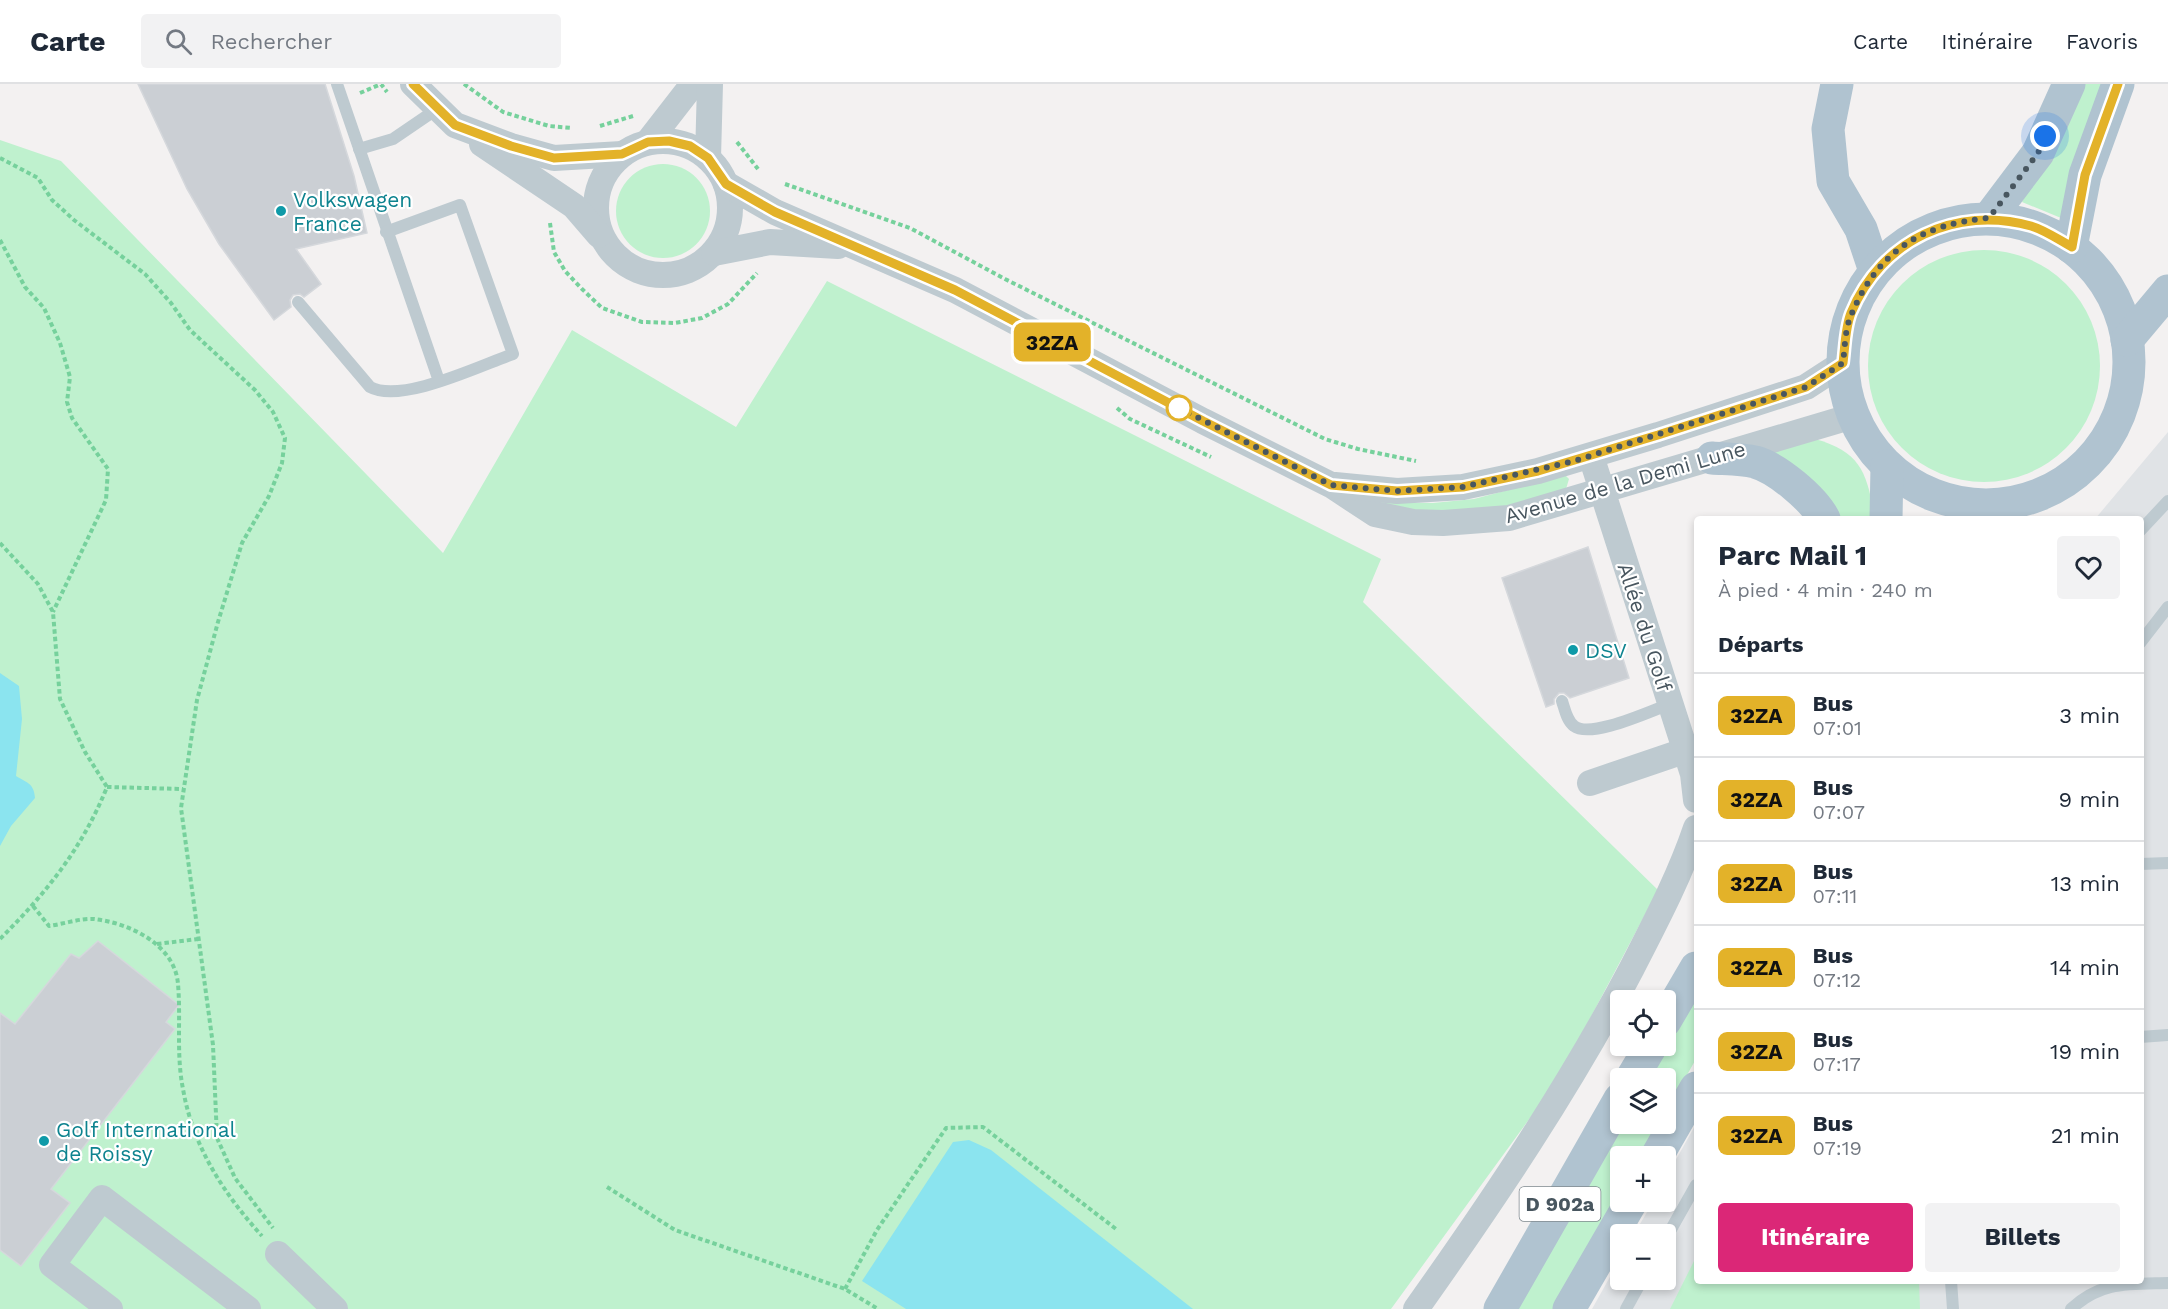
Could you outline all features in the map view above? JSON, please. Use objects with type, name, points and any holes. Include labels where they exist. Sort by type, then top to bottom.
[{"type":"main road","points":[[1837,84],[1828,129],[1833,181],[1861,229],[1875,271]]},
{"type":"main road","points":[[1989,218],[2038,153],[2069,84]]},
{"type":"main road","points":[[2072,247],[2085,175],[2118,84]]},
{"type":"main road","points":[[1989,218],[2033,226],[2072,247],[2098,273],[2117,304],[2127,340],[2128,381],[2117,420],[2095,455],[2065,482],[2020,509],[1953,502],[1917,488],[1887,466],[1867,443],[1853,416],[1845,390],[1843,363],[1851,314],[1875,271],[1899,248],[1926,231],[1957,221],[1989,218]]},
{"type":"main road","points":[[2127,340],[2168,291]]},
{"type":"main road","points":[[1712,458],[1756,462],[1794,485],[1822,516]]},
{"type":"main road","points":[[1886,516],[1887,466]]},
{"type":"main road","points":[[1676,1002],[1694,971]]},
{"type":"main road","points":[[1663,1146],[1694,1091]]},
{"type":"main road","name":"D 902a","points":[[1500,1309],[1610,1116]]},
{"type":"main road","name":"D 902a","points":[[1569,1309],[1625,1212]]},
{"type":"street","points":[[413,84],[446,117],[508,164],[574,206],[601,237],[613,255],[632,269],[652,276],[675,276],[696,268],[714,253],[724,238],[729,220],[730,202],[726,184],[708,158],[690,146],[669,141],[648,142],[622,154],[554,158],[511,146],[446,117]]},
{"type":"street","points":[[648,142],[693,84]]},
{"type":"street","points":[[708,158],[710,84]]},
{"type":"street","points":[[601,237],[595,214],[597,192],[606,171],[622,154]]},
{"type":"street","name":"Avenue de la Demi Lune","points":[[726,184],[775,212],[955,290],[1203,421],[1331,485],[1375,514],[1413,522],[1443,523],[1509,518],[1853,416]]},
{"type":"street","points":[[714,253],[770,242],[857,248]]},
{"type":"street","name":"Avenue de la Demi Lune","points":[[1331,485],[1397,491],[1463,487],[1538,471],[1806,387],[1843,363]]},
{"type":"street","name":"Allée du Golf","points":[[1591,456],[1694,783]]},
{"type":"street","points":[[1590,783],[1684,751]]},
{"type":"street","points":[[1416,1309],[1509,1178],[1595,1039],[1681,874],[1694,834]]},
{"type":"street","points":[[110,1309],[52,1265],[102,1198],[248,1309]]},
{"type":"street","points":[[278,1244],[335,1309]]},
{"type":"lane","points":[[337,84],[439,381]]},
{"type":"lane","points":[[359,149],[393,140],[416,124],[446,117]]},
{"type":"lane","points":[[298,302],[370,387],[378,391],[395,393],[416,390],[513,354],[460,205],[386,232]]},
{"type":"lane","points":[[2144,527],[2168,501]]},
{"type":"lane","points":[[2144,638],[2168,607]]},
{"type":"lane","points":[[1562,701],[1568,720],[1575,727],[1591,731],[1670,704]]},
{"type":"lane","points":[[2144,864],[2168,862]]},
{"type":"lane","points":[[2144,1037],[2168,1035]]},
{"type":"lane","points":[[1674,1224],[1694,1189]]},
{"type":"lane","points":[[2144,1282],[2168,1283]]},
{"type":"lane","points":[[1952,1284],[1953,1309]]},
{"type":"lane","points":[[2071,1309],[2087,1294],[2110,1286],[2126,1284]]},
{"type":"lane","points":[[1626,1309],[1636,1290]]},
{"type":"path","points":[[343,100],[380,84],[416,124]]},
{"type":"path","points":[[464,84],[503,112],[549,126],[579,129]]},
{"type":"path","points":[[590,130],[635,116]]},
{"type":"path","points":[[734,138],[745,156],[762,173]]},
{"type":"path","points":[[0,158],[38,178],[52,200],[74,220],[145,274],[171,303],[190,330],[255,390],[273,412],[285,438],[282,463],[269,496],[242,543],[218,622],[197,700],[181,808],[213,1045],[217,1138],[235,1178],[278,1244]]},
{"type":"path","points":[[780,183],[910,228],[1005,279],[1325,439],[1358,449],[1416,461],[1427,461]]},
{"type":"path","points":[[549,218],[554,252],[566,271],[602,308],[642,322],[675,323],[702,318],[728,304],[761,269]]},
{"type":"path","points":[[0,240],[25,287],[44,308],[60,343],[70,376],[67,402],[72,418],[108,469],[106,500],[53,612]]},
{"type":"path","points":[[1115,407],[1130,419],[1205,456],[1221,459]]},
{"type":"path","points":[[0,543],[38,584],[53,612],[60,699],[85,753],[107,787]]},
{"type":"path","points":[[107,787],[183,789]]},
{"type":"path","points":[[0,939],[33,906],[68,862],[94,820],[107,787]]},
{"type":"path","points":[[33,906],[49,926],[93,919],[128,927],[156,944],[171,960],[178,982],[178,1047],[183,1089],[194,1133],[214,1174],[234,1205],[278,1244]]},
{"type":"path","points":[[156,944],[198,939]]},
{"type":"path","points":[[845,1289],[877,1230],[946,1128],[983,1127],[1116,1229]]},
{"type":"path","points":[[606,1187],[675,1230],[845,1289],[878,1309]]},
{"type":"shaded area","points":[[2168,432],[2168,1309],[1592,1309],[1610,1277],[1610,1290],[1676,1290],[1676,1224],[1640,1224],[1647,1212],[1676,1212],[1676,1159],[1694,1128],[1694,1284],[2144,1284],[2144,516],[2098,516]]},
{"type":"green space","points":[[2084,84],[2108,84],[2061,218],[2022,202]]},
{"type":"green space","points":[[0,140],[61,161],[443,553],[572,330],[736,427],[827,281],[1381,559],[1363,602],[1658,890],[1557,1081],[1391,1309],[0,1309]]},
{"type":"green space","points":[[654,164],[672,164],[697,177],[707,193],[710,211],[707,229],[697,245],[672,258],[654,258],[629,245],[616,220],[616,202],[629,177]]},
{"type":"green space","points":[[1984,250],[2007,252],[2039,264],[2058,276],[2074,292],[2095,332],[2100,366],[2098,389],[2086,421],[2074,440],[2058,456],[2018,477],[1984,482],[1961,480],[1929,468],[1910,456],[1894,440],[1873,400],[1868,366],[1870,343],[1882,311],[1894,292],[1910,276],[1950,255]]},
{"type":"green space","points":[[1815,439],[1831,444],[1853,458],[1860,467],[1869,489],[1874,516],[1832,516],[1748,456]]},
{"type":"green space","points":[[1565,475],[1569,479],[1566,489],[1507,508],[1434,515],[1382,505],[1382,502],[1433,503],[1474,499]]},
{"type":"green space","points":[[1694,992],[1694,1063],[1676,1094],[1676,1068],[1651,1068],[1658,1056],[1676,1056],[1676,1024]]},
{"type":"green space","points":[[1614,1134],[1653,1134],[1646,1146],[1610,1146],[1610,1209],[1553,1309],[1514,1309]]},
{"type":"green space","points":[[1694,1261],[1694,1284],[1919,1284],[1920,1309],[1670,1309]]},
{"type":"water","points":[[0,673],[19,686],[22,719],[16,776],[31,786],[35,798],[11,826],[0,846]]},
{"type":"water","points":[[969,1140],[991,1150],[1193,1309],[906,1309],[862,1281],[953,1142]]},
{"type":"building","name":"Volkswagen France","points":[[138,84],[325,84],[354,176],[367,233],[296,249],[321,284],[304,297],[300,294],[293,295],[290,300],[291,307],[274,320],[219,244],[187,189]]},
{"type":"building","name":"DSV","points":[[1588,547],[1629,678],[1570,698],[1564,693],[1559,693],[1554,699],[1554,704],[1546,707],[1502,578]]},
{"type":"building","name":"Golf International de Roissy","points":[[98,941],[179,1005],[166,1022],[175,1029],[51,1189],[70,1203],[21,1266],[0,1250],[0,1013],[15,1024],[71,954],[79,958]]},
{"type":"bus line","name":"32ZA","points":[[413,84],[455,125],[511,146],[554,158],[587,158],[622,154],[634,146],[648,142],[669,141],[690,146],[708,158],[726,184],[775,212],[955,290],[1203,421],[1331,485],[1397,491],[1463,487],[1538,471],[1806,387],[1843,363],[1851,314],[1875,271],[1899,248],[1926,231],[1957,221],[1989,218],[2033,226],[2072,247],[2085,175],[2118,84]]},
{"type":"place","name":"Volkswagen France","points":[[281,211]]},
{"type":"place","name":"DSV","points":[[1573,650]]},
{"type":"place","name":"Golf International de Roissy","points":[[44,1141]]},
{"type":"route","points":[[1179,408],[1331,485],[1397,491],[1463,487],[1538,471],[1658,435],[1806,387],[1843,363],[1851,314],[1875,271],[1899,248],[1926,231],[1957,221],[1989,218],[2038,153],[2045,136]]}]
